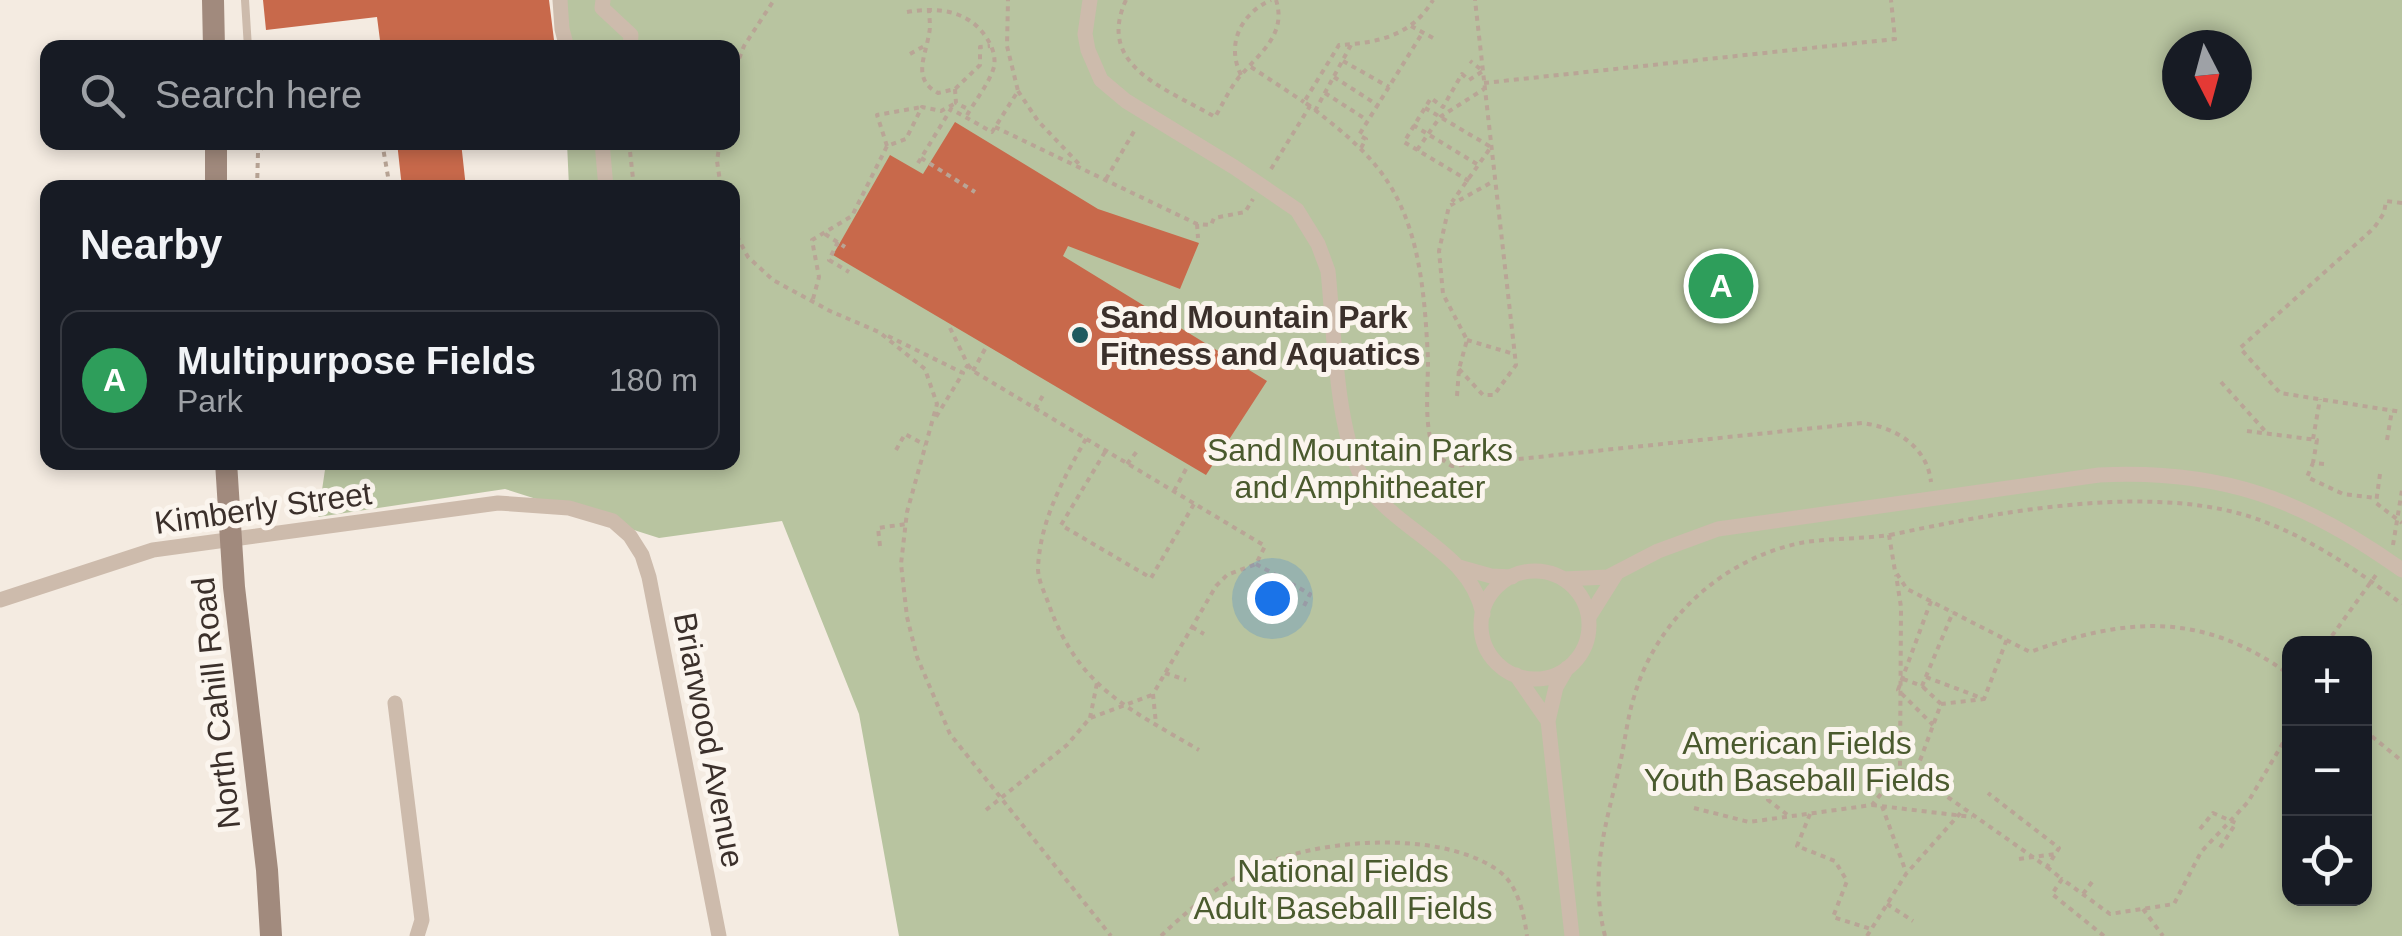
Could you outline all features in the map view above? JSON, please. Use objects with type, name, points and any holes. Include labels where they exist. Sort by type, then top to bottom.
[{"type":"street","points":[[213,0],[214,40]]},
{"type":"street","points":[[560,0],[565,40]]},
{"type":"street","points":[[602,0],[602,8],[631,35],[631,40]]},
{"type":"street","points":[[1090,0],[1085,34],[1100,80],[1114,93],[1296,210],[1324,257],[1346,430],[1356,465],[1376,496],[1460,567],[1472,582],[1483,614]]},
{"type":"street","points":[[216,150],[216,180]]},
{"type":"street","points":[[603,150],[605,180]]},
{"type":"street","name":"North Cahill Road","points":[[227,470],[271,936]]},
{"type":"street","points":[[1563,580],[1608,577],[1658,551],[1718,529],[2099,475],[2162,474],[2194,478],[2294,505],[2325,519],[2402,570]]},
{"type":"street","name":"Kimberly Street","points":[[0,600],[153,550],[498,503],[588,512],[613,521],[630,536],[642,555]]},
{"type":"street","name":"Briarwood Avenue","points":[[642,555],[719,936]]},
{"type":"street","points":[[1460,567],[1491,576],[1542,572],[1563,580],[1584,601],[1589,617],[1583,651],[1556,688],[1548,720],[1572,936]]},
{"type":"street","points":[[1589,617],[1618,572]]},
{"type":"street","points":[[1512,577],[1493,592],[1483,614],[1484,644],[1493,660],[1516,675],[1548,720]]},
{"type":"street","points":[[1516,675],[1542,679],[1567,668]]},
{"type":"street","points":[[395,703],[422,920],[417,936]]},
{"type":"lane","points":[[245,0],[248,40]]},
{"type":"path","points":[[740,56],[774,0]]},
{"type":"path","points":[[1008,0],[1007,46],[1018,92],[1059,145],[1088,170]]},
{"type":"path","points":[[1124,1],[1118,20],[1120,48],[1133,67],[1215,117],[1241,75],[1262,56],[1275,32],[1278,8],[1273,0],[1259,6],[1237,35],[1232,56],[1241,75]]},
{"type":"path","points":[[995,127],[1000,133],[1088,170],[1197,224],[1211,225],[1214,218],[1245,212],[1310,106],[1339,46],[1386,39],[1411,26],[1433,0]]},
{"type":"path","points":[[1459,369],[1483,395],[1494,396],[1516,365],[1474,0]]},
{"type":"path","points":[[1417,150],[1440,117],[1484,86],[1895,38],[1891,0]]},
{"type":"path","points":[[929,8],[930,31],[922,69],[926,86],[938,94],[955,89],[980,65],[980,47],[991,46]]},
{"type":"path","points":[[907,12],[929,8],[958,14],[979,27],[991,46],[994,67],[966,117]]},
{"type":"path","points":[[1411,26],[1435,39]]},
{"type":"path","points":[[1361,148],[1366,139],[1359,135],[1422,32]]},
{"type":"path","points":[[1310,106],[1325,93],[1351,44]]},
{"type":"path","points":[[910,54],[926,45]]},
{"type":"path","points":[[1343,60],[1389,87]]},
{"type":"path","points":[[1470,60],[1482,71]]},
{"type":"path","points":[[1252,67],[1338,125],[1361,148],[1381,172],[1410,230],[1419,271],[1428,356],[1430,439],[1439,458],[1452,466],[1502,463],[1862,424],[1881,426],[1903,435],[1923,456],[1930,471],[1938,526]]},
{"type":"path","points":[[1469,181],[1404,142],[1431,98],[1442,107],[1462,74],[1469,80],[1482,71]]},
{"type":"path","points":[[1334,77],[1379,106]]},
{"type":"path","points":[[1106,179],[1162,86]]},
{"type":"path","points":[[955,89],[956,103],[919,161],[975,192]]},
{"type":"path","points":[[812,301],[819,276],[812,240],[852,216],[886,146],[877,115],[922,107],[951,109],[992,132],[1018,92]]},
{"type":"path","points":[[1325,93],[1369,121]]},
{"type":"path","points":[[1013,100],[1030,110]]},
{"type":"path","points":[[956,103],[970,110]]},
{"type":"path","points":[[886,146],[906,139],[922,107]]},
{"type":"path","points":[[1425,108],[1491,147]]},
{"type":"path","points":[[1413,125],[1480,166]]},
{"type":"path","points":[[1457,396],[1467,340],[1443,294],[1439,251],[1449,206],[1491,147]]},
{"type":"path","points":[[257,180],[260,150]]},
{"type":"path","points":[[383,150],[389,180]]},
{"type":"path","points":[[630,150],[633,180]]},
{"type":"path","points":[[719,150],[720,180]]},
{"type":"path","points":[[1449,206],[1495,180]]},
{"type":"path","points":[[2402,203],[2386,201],[2374,228],[2240,348],[2280,393],[2402,412]]},
{"type":"path","points":[[1197,224],[1198,238]]},
{"type":"path","points":[[825,234],[845,247]]},
{"type":"path","points":[[740,242],[748,257],[774,280],[963,373]]},
{"type":"path","points":[[838,242],[829,260],[849,272]]},
{"type":"path","points":[[950,328],[973,372],[1265,546],[1256,564],[1227,575],[1216,586],[1153,694],[1156,724]]},
{"type":"path","points":[[880,332],[926,369],[937,404],[906,524],[901,564],[906,617],[917,656],[950,734],[1111,936]]},
{"type":"path","points":[[1467,340],[1514,354]]},
{"type":"path","points":[[973,372],[985,349]]},
{"type":"path","points":[[930,425],[968,366]]},
{"type":"path","points":[[2221,382],[2267,433]]},
{"type":"path","points":[[1035,409],[1045,392]]},
{"type":"path","points":[[2313,440],[2320,399]]},
{"type":"path","points":[[2387,440],[2392,410]]},
{"type":"path","points":[[2247,431],[2317,440],[2314,463],[2307,477],[2343,494],[2376,498]]},
{"type":"path","points":[[896,450],[905,434],[925,445]]},
{"type":"path","points":[[1086,440],[1059,485],[1048,518],[1039,578],[1058,629],[1086,674],[1123,704],[1199,750]]},
{"type":"path","points":[[1128,464],[1138,450]]},
{"type":"path","points":[[1061,525],[1105,452]]},
{"type":"path","points":[[2314,463],[2324,464]]},
{"type":"path","points":[[1174,491],[1186,468]]},
{"type":"path","points":[[2380,474],[2376,503],[2400,521]]},
{"type":"path","points":[[2332,636],[2387,559],[2400,521],[2402,490]]},
{"type":"path","points":[[1606,936],[1598,905],[1603,827],[1634,696],[1655,647],[1674,619],[1702,592],[1735,568],[1774,550],[1808,542],[1890,535],[2122,502],[2198,504],[2264,521],[2331,554],[2402,604]]},
{"type":"path","points":[[1048,518],[1151,578],[1194,503]]},
{"type":"path","points":[[880,546],[878,528],[906,524]]},
{"type":"path","points":[[1872,805],[1900,770],[1901,607],[1890,535]]},
{"type":"path","points":[[1256,564],[1310,594],[1303,608]]},
{"type":"path","points":[[1895,571],[1908,589],[2030,652],[2080,634],[2127,625],[2183,628],[2232,641],[2282,669]]},
{"type":"path","points":[[1898,690],[1932,601]]},
{"type":"path","points":[[1922,686],[1952,612]]},
{"type":"path","points":[[1192,627],[1204,634]]},
{"type":"path","points":[[1984,699],[2008,640]]},
{"type":"path","points":[[1165,674],[1186,680]]},
{"type":"path","points":[[1926,677],[1984,699]]},
{"type":"path","points":[[1903,678],[1922,686],[1942,704],[1984,699]]},
{"type":"path","points":[[1090,718],[1097,683]]},
{"type":"path","points":[[1898,690],[1933,725]]},
{"type":"path","points":[[986,810],[1067,745],[1090,718],[1153,694]]},
{"type":"path","points":[[1915,774],[1942,704]]},
{"type":"path","points":[[2372,737],[2402,761]]},
{"type":"path","points":[[1900,770],[1915,774],[2110,914],[2174,904],[2201,852],[2248,802],[2282,744]]},
{"type":"path","points":[[1770,779],[1768,800],[1789,816]]},
{"type":"path","points":[[1988,793],[2059,848],[2047,867]]},
{"type":"path","points":[[1694,808],[1749,822],[1872,805],[1976,817]]},
{"type":"path","points":[[1882,806],[1906,874]]},
{"type":"path","points":[[1867,936],[1906,874],[1964,809]]},
{"type":"path","points":[[2200,829],[2212,813],[2233,822]]},
{"type":"path","points":[[1810,814],[1797,846],[1836,861],[1847,881],[1833,917],[1871,929]]},
{"type":"path","points":[[2220,848],[2233,822]]},
{"type":"path","points":[[1160,936],[1199,900],[1248,871],[1335,844],[1394,843],[1447,849],[1497,869],[1514,888],[1528,936]]},
{"type":"path","points":[[2019,859],[2055,854]]},
{"type":"path","points":[[2062,879],[2052,894],[2104,936]]},
{"type":"path","points":[[2083,894],[2092,882]]},
{"type":"path","points":[[1887,904],[1914,921]]},
{"type":"path","points":[[2142,909],[2163,936]]},
{"type":"green space","name":"Sand Mountain Parks and Amphitheater","points":[[556,0],[2402,0],[2402,936],[899,936],[859,714],[782,521],[659,538],[505,489],[318,517],[325,470],[740,470],[740,180],[569,180],[567,150],[740,150],[740,40],[559,40]]},
{"type":"building","points":[[263,0],[549,0],[554,40],[380,40],[377,17],[266,30]]},
{"type":"building","name":"Sand Mountain Park Fitness and Aquatics","points":[[955,122],[1098,209],[1199,243],[1180,289],[1068,246],[1063,256],[1267,381],[1206,475],[833,255],[890,155],[923,174]]},
{"type":"building","points":[[398,150],[462,150],[465,180],[401,180]]},
{"type":"place","name":"Multipurpose Fields","points":[[1721,286]]},
{"type":"place","name":"Sand Mountain Park Fitness and Aquatics","points":[[1080,335]]},
{"type":"park label","name":"American Fields Youth Baseball Fields","points":[[1797,762]]},
{"type":"park label","name":"National Fields Adult Baseball Fields","points":[[1343,890]]}]
